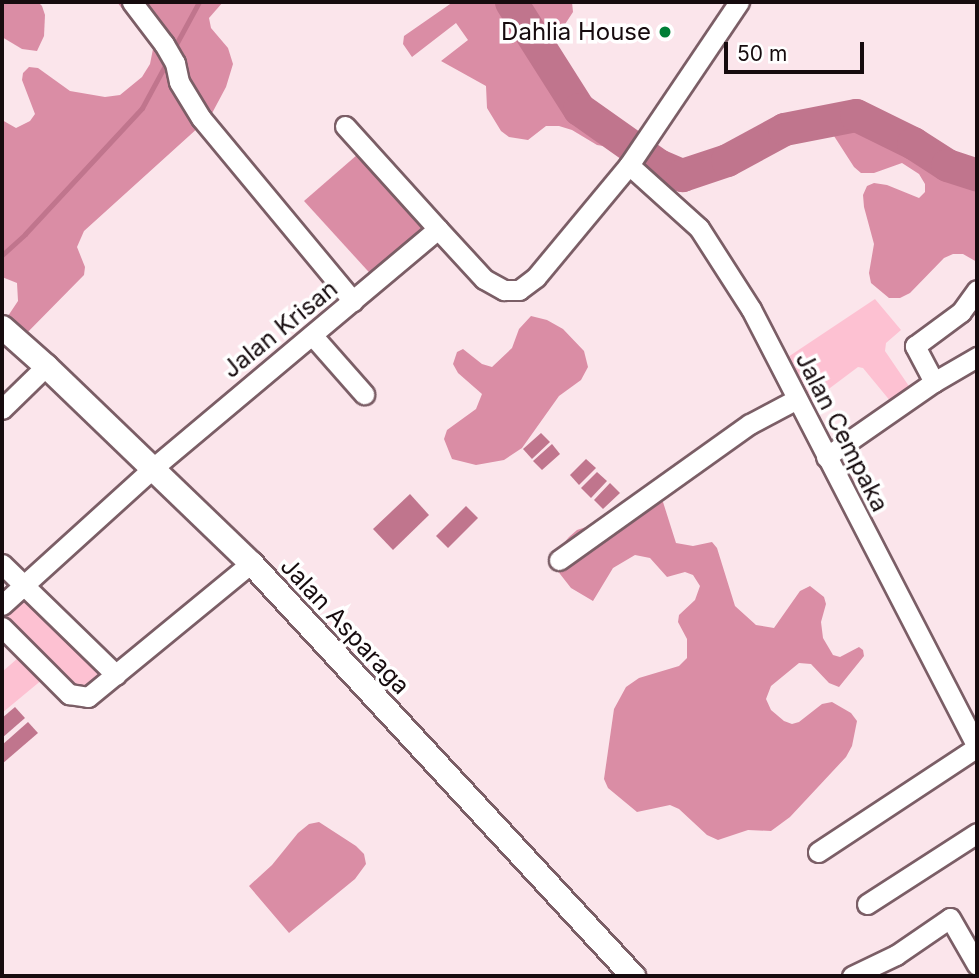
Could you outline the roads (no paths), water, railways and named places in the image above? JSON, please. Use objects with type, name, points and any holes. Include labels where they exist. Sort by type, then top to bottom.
[{"type":"street","points":[[132,2],[164,44],[175,63],[179,82],[201,118],[353,301]]},
{"type":"street","points":[[345,126],[484,279],[504,290],[519,290],[536,277],[637,153],[739,2]]},
{"type":"street","name":"Jalan Cempaka","points":[[637,153],[720,257],[751,309],[977,747]]},
{"type":"street","name":"Jalan Krisan","points":[[2,605],[152,468],[438,229]]},
{"type":"street","points":[[934,382],[915,346],[961,312],[977,290]]},
{"type":"street","name":"Jalan Asparaga","points":[[2,327],[251,563],[633,976]]},
{"type":"street","points":[[312,335],[364,394]]},
{"type":"street","points":[[827,457],[934,382],[977,357]]},
{"type":"street","points":[[2,409],[46,366]]},
{"type":"street","points":[[559,560],[750,424],[797,398]]},
{"type":"street","points":[[2,627],[71,695],[88,697],[251,563]]},
{"type":"street","points":[[2,564],[116,675]]},
{"type":"street","points":[[818,852],[977,747]]},
{"type":"street","points":[[867,904],[977,833]]},
{"type":"street","points":[[852,976],[896,955],[950,918],[977,965]]},
{"type":"waterway","points":[[174,48],[199,2]]},
{"type":"waterway","points":[[511,2],[579,109],[658,165],[682,175],[727,160],[784,129],[856,115],[913,143],[947,165],[977,175]]},
{"type":"waterway","points":[[2,255],[25,234],[142,108],[168,60]]},
{"type":"place","name":"Dahlia House","points":[[665,32]]}]
